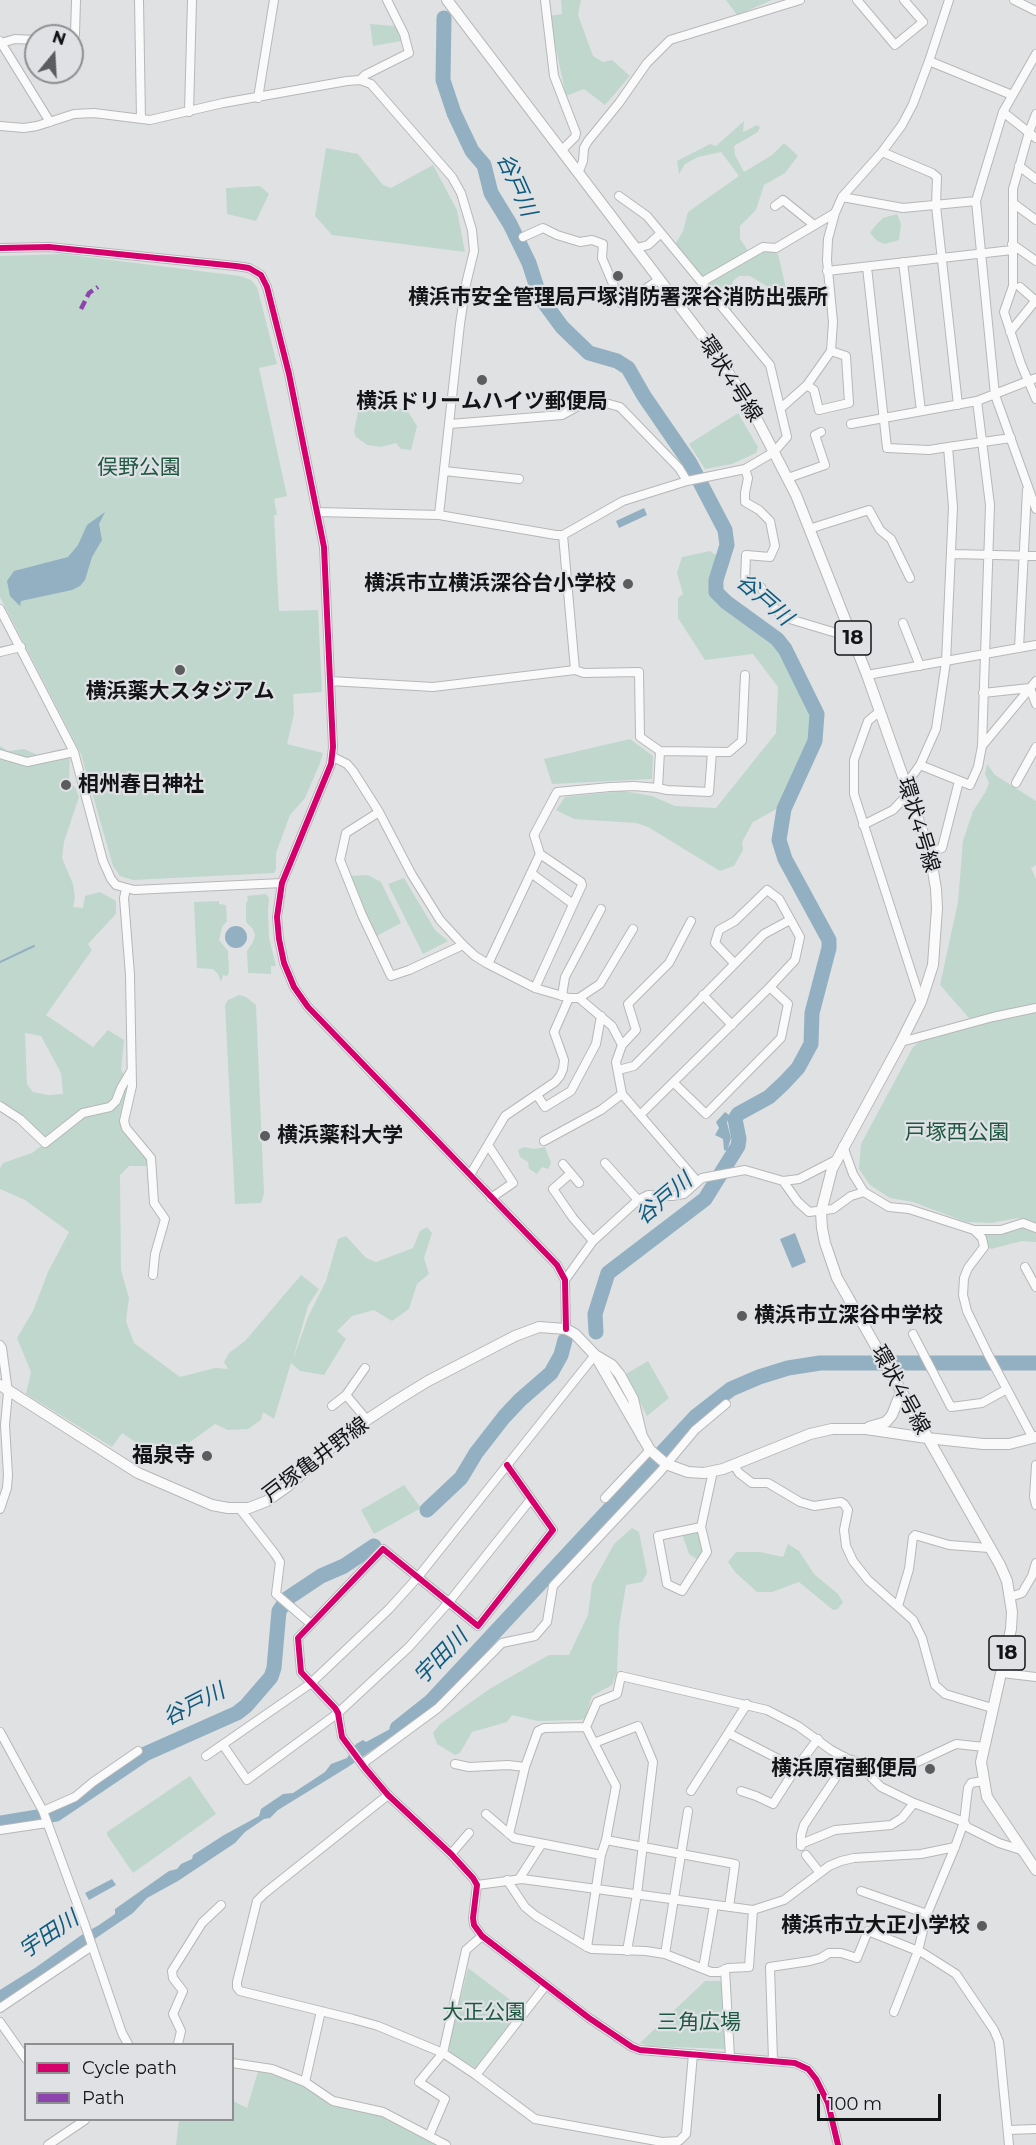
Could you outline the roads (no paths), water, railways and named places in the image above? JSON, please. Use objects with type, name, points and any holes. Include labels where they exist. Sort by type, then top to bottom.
[{"type":"main road","name":"環状4号線","points":[[447,0],[637,248],[738,387],[788,478],[853,638],[930,853],[936,889],[933,965],[921,1002],[836,1160],[826,1188],[821,1212],[825,1243],[833,1268],[1003,1573],[1010,1597],[1011,1629],[981,1762],[983,1781],[987,1797],[1036,1870]]},
{"type":"main road","name":"戸塚亀井野線","points":[[4,1389],[157,1483],[219,1507],[240,1509],[267,1502],[350,1431],[428,1381],[525,1331],[539,1327],[566,1329]]},
{"type":"main road","points":[[566,1329],[595,1355],[642,1437],[657,1457],[688,1472],[713,1471],[734,1465],[810,1434],[832,1429],[866,1428],[927,1438],[991,1444],[1009,1444],[1034,1437]]},
{"type":"main road","points":[[866,1428],[886,1422],[892,1415],[901,1392]]},
{"type":"street","points":[[75,24],[76,0]]},
{"type":"street","points":[[139,0],[141,119]]},
{"type":"street","points":[[189,112],[192,0]]},
{"type":"street","points":[[258,98],[274,0]]},
{"type":"street","points":[[360,80],[365,75],[409,53],[404,34],[387,0]]},
{"type":"street","points":[[545,0],[554,76],[576,133],[562,150]]},
{"type":"street","points":[[579,171],[588,141],[652,57],[670,40],[800,0]]},
{"type":"street","points":[[857,0],[895,45],[923,22],[904,0]]},
{"type":"street","points":[[781,408],[807,385],[831,351],[833,322],[827,271],[828,239],[835,213],[842,197],[882,152],[907,116],[929,61],[949,0]]},
{"type":"street","points":[[1014,0],[1036,11]]},
{"type":"street","points":[[24,39],[0,42],[50,122]]},
{"type":"street","points":[[1036,54],[1003,112],[976,201],[994,395],[1036,508]]},
{"type":"street","points":[[929,61],[1012,95]]},
{"type":"street","points":[[0,126],[24,128],[74,114],[94,112],[150,120],[224,103],[360,80],[371,84],[452,177],[461,193],[472,230],[474,251],[466,284],[439,515]]},
{"type":"street","points":[[1003,112],[1032,135]]},
{"type":"street","points":[[1036,114],[1032,135],[1019,166],[1013,189],[1013,286],[1004,312],[1010,332],[1034,382],[1036,399]]},
{"type":"street","points":[[882,152],[932,173],[936,177],[936,206],[958,405]]},
{"type":"street","points":[[1019,166],[1036,179]]},
{"type":"street","points":[[318,512],[439,515],[563,535],[624,501],[688,481],[745,469],[774,452],[787,437],[770,365],[647,216],[619,196]]},
{"type":"street","points":[[842,197],[903,208],[976,201]]},
{"type":"street","points":[[775,207],[783,200],[814,225]]},
{"type":"street","points":[[1013,203],[1036,220]]},
{"type":"street","points":[[702,282],[763,247],[776,248],[835,213]]},
{"type":"street","points":[[523,237],[543,228],[580,242],[592,240],[603,244],[602,258],[621,303],[660,279]]},
{"type":"street","points":[[637,248],[648,245],[662,233]]},
{"type":"street","points":[[0,248],[49,247],[236,266],[249,268],[261,275],[267,287],[288,374],[324,547],[333,757],[282,883],[278,908],[279,939],[284,963],[297,992],[332,1033],[557,1265],[565,1280],[566,1329]]},
{"type":"street","points":[[827,271],[942,258],[1012,247],[1036,261]]},
{"type":"street","points":[[903,262],[921,411]]},
{"type":"street","points":[[867,267],[887,448],[929,450],[1011,438]]},
{"type":"street","points":[[1010,332],[1036,300],[1020,287]]},
{"type":"street","points":[[807,385],[814,390],[819,410],[849,403],[846,356],[831,351]]},
{"type":"street","points":[[851,424],[977,401],[1034,382]]},
{"type":"street","points":[[450,424],[562,415],[591,399],[620,407],[679,468],[688,481]]},
{"type":"street","points":[[920,765],[970,785],[978,767],[982,746],[990,505],[977,401]]},
{"type":"street","points":[[788,478],[825,465],[815,435],[821,432]]},
{"type":"street","points":[[863,825],[893,810],[908,788],[936,729],[946,662],[952,554],[953,507],[948,447]]},
{"type":"street","points":[[745,469],[748,478],[745,502],[759,510],[770,521],[775,546],[770,557],[746,555],[745,582],[761,587],[768,601],[783,617],[853,638]]},
{"type":"street","points":[[444,471],[519,479]]},
{"type":"street","points":[[1019,648],[1027,486]]},
{"type":"street","points":[[809,529],[869,510],[880,530],[891,538],[910,578]]},
{"type":"street","points":[[563,535],[575,670]]},
{"type":"street","points":[[952,554],[1036,556]]},
{"type":"street","points":[[0,609],[74,752],[103,861],[116,885],[126,889],[282,883]]},
{"type":"street","points":[[903,623],[920,666]]},
{"type":"street","points":[[867,675],[1036,645]]},
{"type":"street","points":[[0,652],[21,647]]},
{"type":"street","points":[[330,681],[433,687],[575,670],[584,673],[639,672],[640,737],[660,751],[729,752],[742,741],[745,675]]},
{"type":"street","points":[[984,693],[1033,685]]},
{"type":"street","points":[[1033,685],[1036,704]]},
{"type":"street","points":[[982,746],[1033,685]]},
{"type":"street","points":[[880,711],[868,721],[854,760],[854,794],[921,1002]]},
{"type":"street","points":[[1016,783],[1036,747]]},
{"type":"street","points":[[658,788],[660,751]]},
{"type":"street","points":[[0,754],[27,762],[74,752]]},
{"type":"street","points":[[535,988],[579,892],[581,882],[540,854],[534,835],[557,792],[634,786],[709,792],[712,752]]},
{"type":"street","points":[[333,757],[347,764],[353,771],[440,920],[463,945],[488,964],[535,988],[565,997],[579,998],[612,1026],[622,1045]]},
{"type":"street","points":[[930,853],[942,848],[959,781]]},
{"type":"street","points":[[379,812],[346,833],[340,860],[362,915],[391,976],[463,945]]},
{"type":"street","points":[[488,964],[540,854]]},
{"type":"street","points":[[531,873],[573,904]]},
{"type":"street","points":[[126,889],[124,898],[130,975],[132,1086],[124,1121],[126,1128],[151,1158],[154,1203],[165,1219],[155,1254],[153,1275]]},
{"type":"street","points":[[640,1114],[674,1083],[795,960],[800,937],[778,898],[767,890],[735,921],[719,930],[715,943],[734,963]]},
{"type":"street","points":[[470,1175],[505,1116],[555,1082],[563,1069],[564,1060],[554,1032],[565,997],[565,977],[601,909]]},
{"type":"street","points":[[618,1070],[634,1066],[764,934],[790,920]]},
{"type":"street","points":[[691,921],[669,963],[628,1004],[636,1030],[622,1045],[616,1062],[622,1094],[697,1181]]},
{"type":"street","points":[[579,998],[600,984],[633,928]]},
{"type":"street","points":[[674,1083],[705,1114],[781,1038],[788,1004],[770,987]]},
{"type":"street","points":[[703,995],[732,1025]]},
{"type":"street","points":[[901,1042],[1036,1008]]},
{"type":"street","points":[[537,1095],[545,1107],[572,1091],[596,1044],[601,1016]]},
{"type":"street","points":[[0,1106],[20,1119],[45,1143],[84,1113],[110,1107],[116,1101],[131,1071]]},
{"type":"street","points":[[544,1141],[601,1110],[622,1094]]},
{"type":"street","points":[[488,1145],[513,1183],[491,1198]]},
{"type":"street","points":[[843,1146],[853,1174],[864,1192],[889,1207],[909,1209],[974,1230],[1001,1230],[1023,1223],[1036,1228]]},
{"type":"street","points":[[565,1280],[593,1241],[638,1200],[648,1195],[684,1194],[697,1181],[745,1170],[783,1181],[798,1179],[836,1160]]},
{"type":"street","points":[[605,1163],[638,1200]]},
{"type":"street","points":[[562,1164],[579,1183]]},
{"type":"street","points":[[570,1174],[553,1189],[573,1218],[593,1241]]},
{"type":"street","points":[[783,1181],[798,1202],[809,1212],[833,1209],[851,1196],[864,1192]]},
{"type":"street","points":[[974,1230],[982,1238],[984,1247],[968,1268],[964,1278],[963,1295],[967,1311],[1034,1437]]},
{"type":"street","points":[[1025,1267],[1036,1286]]},
{"type":"street","points":[[913,1334],[951,1407],[982,1403],[1007,1389]]},
{"type":"street","points":[[0,1345],[2,1348],[8,1475],[7,1488],[0,1509]]},
{"type":"street","points":[[206,1756],[310,1684],[389,1609],[595,1355]]},
{"type":"street","points":[[332,1407],[346,1395],[365,1368]]},
{"type":"street","points":[[346,1395],[367,1420]]},
{"type":"street","points":[[605,1498],[726,1404]]},
{"type":"street","points":[[362,1764],[438,1708],[502,1643],[535,1636],[547,1622],[553,1586],[657,1457]]},
{"type":"street","points":[[507,1465],[553,1530],[478,1626],[383,1550],[298,1638],[301,1672],[338,1713],[342,1737],[362,1764],[388,1795],[451,1854],[473,1878],[477,1885],[474,1925],[482,1936],[622,2042],[632,2047],[640,2050],[773,2060],[795,2063],[808,2069],[816,2079],[828,2103],[838,2145]]},
{"type":"street","points":[[734,1465],[739,1473],[752,1484],[768,1483],[800,1502],[814,1506],[841,1502],[844,1504],[848,1510],[844,1530],[846,1546],[853,1561],[868,1580],[913,1620],[922,1638],[935,1685],[939,1690],[992,1708]]},
{"type":"street","points":[[1036,1465],[1034,1497],[1036,1505]]},
{"type":"street","points":[[701,1527],[658,1536],[667,1584],[682,1591],[707,1552],[701,1527],[713,1471]]},
{"type":"street","points":[[223,1745],[247,1780],[338,1713],[409,1647],[449,1602],[531,1499]]},
{"type":"street","points":[[240,1509],[280,1562],[277,1596],[311,1624]]},
{"type":"street","points":[[898,1606],[909,1569],[915,1535],[949,1545],[989,1548]]},
{"type":"street","points":[[1010,1597],[1022,1593],[1032,1576],[1036,1563]]},
{"type":"street","points":[[1002,1673],[1036,1677]]},
{"type":"street","points":[[586,1727],[597,1702],[617,1694],[621,1676],[767,1710],[798,1726],[831,1750],[865,1765],[897,1769],[956,1744],[984,1747]]},
{"type":"street","points":[[691,1791],[730,1734],[747,1704]]},
{"type":"street","points":[[594,1743],[638,1726],[653,1762],[637,1894],[627,1951]]},
{"type":"street","points":[[586,1727],[616,1786],[595,1889],[587,1947]]},
{"type":"street","points":[[509,1834],[525,1767],[538,1731],[544,1728],[586,1727]]},
{"type":"street","points":[[0,1732],[45,1818],[127,2043]]},
{"type":"street","points":[[730,1734],[796,1768]]},
{"type":"street","points":[[741,1791],[773,1804],[818,1739]]},
{"type":"street","points":[[0,1830],[45,1818],[138,1751]]},
{"type":"street","points":[[820,1873],[803,1848],[801,1835],[804,1825],[848,1759]]},
{"type":"street","points":[[455,1764],[469,1767],[508,1765],[525,1767]]},
{"type":"street","points":[[865,1765],[875,1783],[914,1803],[964,1822],[968,1827],[999,1843],[1021,1850]]},
{"type":"street","points":[[894,2012],[918,1951],[927,1914],[956,1848],[964,1822],[968,1788],[971,1783],[983,1781]]},
{"type":"street","points":[[388,1795],[265,1893],[255,1906],[237,1987],[245,1993],[378,2026],[442,2053],[535,2119],[671,2142],[679,2141],[686,2134],[693,2054]]},
{"type":"street","points":[[803,1848],[835,1830],[891,1825],[903,1818],[914,1803]]},
{"type":"street","points":[[665,1954],[688,1810]]},
{"type":"street","points":[[486,1814],[514,1838],[601,1856]]},
{"type":"street","points":[[451,1854],[469,1833]]},
{"type":"street","points":[[606,1840],[735,1864],[729,1907]]},
{"type":"street","points":[[519,1879],[541,1845]]},
{"type":"street","points":[[477,1885],[519,1879],[753,1910],[784,1900],[829,1866],[854,1858],[921,1854],[956,1848]]},
{"type":"street","points":[[507,1880],[519,1900],[530,1912],[587,1947],[627,1951],[646,1950],[665,1954],[711,1972],[749,1966],[753,1910]]},
{"type":"street","points":[[861,1891],[927,1914]]},
{"type":"street","points":[[181,2043],[181,2031],[173,2014],[183,1991],[173,1978],[172,1971],[202,1923],[221,1905]]},
{"type":"street","points":[[703,1969],[714,1905]]},
{"type":"street","points":[[773,2060],[770,1967],[810,1961],[829,1953],[841,1953],[856,1958],[868,1931],[918,1951],[956,1974],[994,2030],[999,2042],[1009,2145]]},
{"type":"street","points":[[429,2136],[445,2099],[419,2082],[442,2053],[466,1950],[482,1936]]},
{"type":"street","points":[[0,2008],[91,1944]]},
{"type":"street","points":[[725,1969],[730,2057]]},
{"type":"street","points":[[476,2075],[546,1984]]},
{"type":"street","points":[[305,2082],[321,2011]]},
{"type":"street","points":[[0,2022],[24,2056]]},
{"type":"street","points":[[234,2064],[272,2069],[305,2082],[333,2101],[383,2112],[446,2145]]},
{"type":"street","points":[[68,2121],[72,2128]]},
{"type":"street","points":[[48,2145],[83,2121]]},
{"type":"street","points":[[1008,2130],[1036,2129]]},
{"type":"water","points":[[644,508],[647,515],[619,528],[616,521]]},
{"type":"water","points":[[105,512],[99,524],[102,540],[92,557],[85,580],[80,586],[72,590],[21,601],[20,606],[10,596],[7,581],[14,571],[68,557],[78,545],[87,525]]},
{"type":"water","points":[[236,926],[244,929],[247,937],[244,945],[236,948],[228,945],[225,937],[228,929]]},
{"type":"water","points":[[725,1112],[729,1115],[727,1123],[731,1138],[727,1151],[724,1150],[723,1139],[715,1135],[719,1128],[716,1122]]},
{"type":"water","points":[[795,1233],[806,1262],[792,1268],[780,1239]]},
{"type":"water","points":[[416,1715],[391,1737],[348,1767],[278,1810],[270,1818],[264,1819],[245,1832],[235,1843],[178,1881],[147,1898],[133,1913],[0,2003],[0,1990],[115,1914],[115,1909],[169,1871],[177,1869],[181,1864],[192,1859],[193,1855],[259,1816],[261,1809],[283,1794],[293,1793],[325,1772],[331,1764],[347,1758],[356,1744],[363,1740],[366,1742]]},
{"type":"water","points":[[112,1879],[116,1885],[89,1900],[85,1893]]},
{"type":"waterway","name":"谷戸川","points":[[444,18],[443,80],[454,113],[472,151],[484,165],[491,193],[510,224],[529,263],[540,297],[562,327],[589,353],[617,361],[628,368],[644,396],[690,463],[725,530],[727,545],[716,580],[716,592],[726,602],[777,639],[785,649],[817,714],[815,741],[784,809],[779,840],[785,859],[829,940],[829,948],[812,1013],[811,1044],[798,1068],[784,1083],[769,1097],[738,1114],[735,1119],[738,1146],[705,1199],[608,1273],[595,1314],[596,1332]]},
{"type":"waterway","points":[[0,962],[34,946]]},
{"type":"waterway","name":"谷戸川","points":[[427,1510],[461,1478],[476,1453],[504,1417],[551,1373],[561,1355],[565,1340]]},
{"type":"waterway","name":"宇田川","points":[[397,1728],[431,1701],[695,1417],[731,1389],[788,1368],[820,1363],[1036,1363]]},
{"type":"waterway","name":"谷戸川","points":[[0,1823],[56,1814],[145,1754],[237,1713],[271,1677],[274,1668],[279,1611],[288,1598],[374,1546]]},
{"type":"place","name":"横浜市安全管理局戸塚消防署深谷消防出張所","points":[[618,276]]},
{"type":"place","name":"横浜ドリームハイツ郵便局","points":[[482,380]]},
{"type":"place","name":"横浜市立横浜深谷台小学校","points":[[628,584]]},
{"type":"place","name":"横浜薬大スタジアム","points":[[180,670]]},
{"type":"place","name":"相州春日神社","points":[[66,785]]},
{"type":"place","name":"横浜薬科大学","points":[[265,1136]]},
{"type":"place","name":"横浜市立深谷中学校","points":[[742,1316]]},
{"type":"place","name":"福泉寺","points":[[207,1456]]},
{"type":"place","name":"横浜原宿郵便局","points":[[930,1769]]},
{"type":"place","name":"横浜市立大正小学校","points":[[982,1926]]},
{"type":"park label","name":"俣野公園","points":[[139,468]]},
{"type":"park label","name":"戸塚西公園","points":[[957,1133]]},
{"type":"park label","name":"大正公園","points":[[484,2013]]},
{"type":"park label","name":"三角広場","points":[[699,2023]]}]
